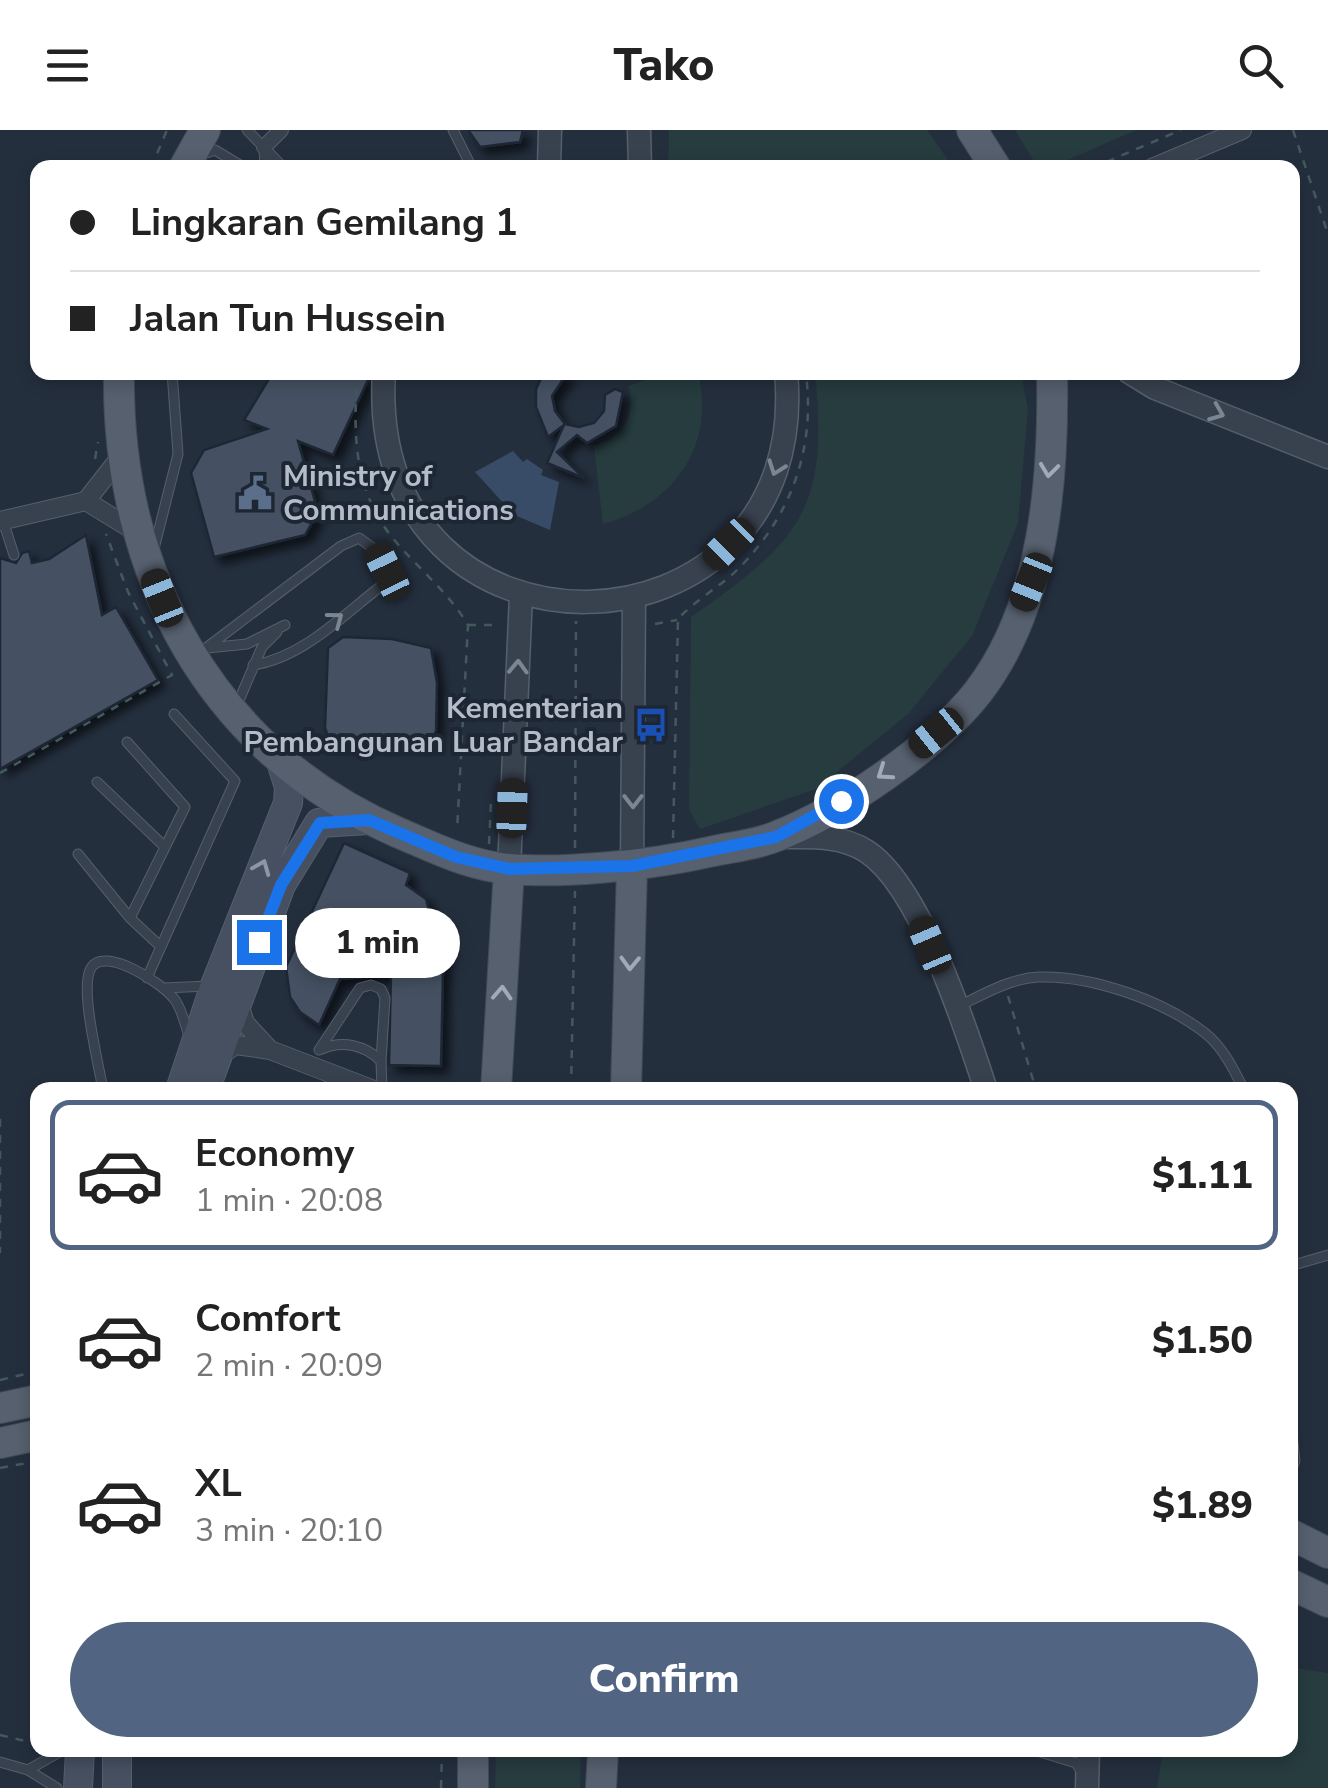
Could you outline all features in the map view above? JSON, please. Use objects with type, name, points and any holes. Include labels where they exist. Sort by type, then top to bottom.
[{"type":"main road","points":[[972,130],[991,160]]},
{"type":"main road","points":[[119,380],[122,455],[149,567],[234,712],[281,762],[369,820],[456,857],[509,869],[632,866],[776,837],[906,758],[978,692],[1006,642],[1031,582],[1050,471],[1052,380]]},
{"type":"main road","points":[[185,1082],[204,1053],[288,803],[290,787],[281,762]]},
{"type":"main road","points":[[226,992],[281,885],[320,823],[369,820]]},
{"type":"main road","points":[[626,1082],[632,866]]},
{"type":"main road","points":[[496,1082],[509,869]]},
{"type":"main road","points":[[204,1053],[206,1082]]},
{"type":"main road","points":[[0,1408],[30,1402]]},
{"type":"main road","points":[[4,1454],[30,1439]]},
{"type":"main road","points":[[1298,1538],[1328,1553]]},
{"type":"main road","points":[[1298,1588],[1328,1602]]},
{"type":"main road","points":[[78,1788],[80,1757]]},
{"type":"main road","points":[[117,1788],[118,1757]]},
{"type":"main road","points":[[473,1788],[474,1757]]},
{"type":"main road","points":[[601,1788],[603,1757]]},
{"type":"street","points":[[264,147],[281,130]]},
{"type":"street","points":[[548,160],[550,130]]},
{"type":"street","points":[[639,130],[640,160]]},
{"type":"street","points":[[1171,160],[1242,130]]},
{"type":"street","points":[[384,380],[382,410],[387,450],[415,512],[450,554],[484,578],[521,594],[576,604],[634,599],[676,583],[713,559],[745,528],[768,490],[783,448],[789,405],[787,380]]},
{"type":"street","points":[[1142,380],[1328,457]]},
{"type":"street","points":[[2,521],[86,501],[122,455]]},
{"type":"street","points":[[86,501],[138,533]]},
{"type":"street","points":[[509,869],[521,594]]},
{"type":"street","points":[[632,866],[634,599]]},
{"type":"street","points":[[776,837],[836,838],[878,860],[898,880],[956,1008],[983,1082]]},
{"type":"street","points":[[226,992],[245,1023],[270,1050]]},
{"type":"street","points":[[204,1053],[236,1044],[270,1050],[355,1082]]},
{"type":"street","points":[[1087,1784],[1088,1757]]},
{"type":"lane","points":[[246,130],[276,160]]},
{"type":"lane","points":[[453,130],[468,160]]},
{"type":"lane","points":[[192,147],[216,150],[232,160]]},
{"type":"lane","points":[[264,147],[265,160]]},
{"type":"lane","points":[[149,567],[178,454],[173,380]]},
{"type":"lane","points":[[2,521],[14,554]]},
{"type":"lane","points":[[194,646],[341,546],[359,538],[368,542],[387,571],[385,582],[293,652],[276,662],[253,665]]},
{"type":"lane","points":[[194,646],[247,644],[285,624],[262,647],[234,712]]},
{"type":"lane","points":[[147,978],[236,781],[174,714]]},
{"type":"lane","points":[[127,742],[185,807],[130,918]]},
{"type":"lane","points":[[97,782],[165,847]]},
{"type":"lane","points":[[78,854],[130,918],[161,947]]},
{"type":"lane","points":[[101,1082],[87,989],[90,970],[106,959],[164,988],[176,1000],[204,1053]]},
{"type":"lane","points":[[956,1008],[1003,984],[1037,977],[1068,980],[1156,1005],[1208,1035],[1239,1082]]},
{"type":"lane","points":[[306,1065],[360,988],[371,985],[381,989],[385,998],[379,1082]]},
{"type":"lane","points":[[164,988],[226,992]]},
{"type":"lane","points":[[319,1050],[334,1043],[347,1044],[372,1052],[380,1061]]},
{"type":"lane","points":[[1298,1264],[1328,1256]]},
{"type":"lane","points":[[28,1770],[51,1757]]},
{"type":"lane","points":[[1057,1757],[1076,1763],[1087,1784]]},
{"type":"lane","points":[[0,1762],[28,1770],[56,1788]]},
{"type":"path","points":[[154,160],[167,130]]},
{"type":"path","points":[[1111,160],[1180,130]]},
{"type":"path","points":[[1293,130],[1328,234]]},
{"type":"path","points":[[358,380],[354,439],[361,482],[390,535],[455,603],[468,625],[456,857]]},
{"type":"path","points":[[648,626],[678,620],[742,566],[780,520],[804,457],[806,380]]},
{"type":"path","points":[[672,859],[678,620]]},
{"type":"path","points":[[468,625],[501,625]]},
{"type":"path","points":[[0,772],[172,675]]},
{"type":"path","points":[[1003,984],[1034,1082]]},
{"type":"path","points":[[0,1119],[0,1253]]},
{"type":"path","points":[[0,1380],[30,1373]]},
{"type":"path","points":[[0,1468],[4,1454],[30,1459]]},
{"type":"path","points":[[0,1735],[30,1742]]},
{"type":"path","points":[[441,1788],[442,1757]]},
{"type":"green space","points":[[669,130],[927,130],[948,160],[668,160]]},
{"type":"green space","points":[[1015,130],[1136,130],[1068,160],[1033,160]]},
{"type":"green space","points":[[645,380],[699,380],[701,424],[695,447],[669,487],[650,503],[603,524],[594,446],[612,437],[625,424],[630,407],[628,386]]},
{"type":"green space","points":[[815,380],[1022,380],[1028,409],[1018,523],[972,636],[908,714],[816,789],[700,829],[689,810],[691,617],[758,566],[799,518],[811,491],[818,420]]},
{"type":"green space","points":[[1298,1668],[1328,1673],[1328,1788],[1157,1788],[1162,1757],[1298,1757]]},
{"type":"green space","points":[[496,1757],[581,1757],[580,1788],[495,1788]]},
{"type":"water","points":[[513,451],[523,462],[527,459],[543,470],[541,475],[559,482],[550,530],[503,510],[506,506],[475,472]]},
{"type":"building","points":[[468,130],[523,130],[520,142],[480,147]]},
{"type":"building","name":"Ministry of Communications","points":[[268,380],[368,380],[333,455],[298,441],[318,512],[305,535],[214,557],[191,473],[204,450],[267,429],[244,420]]},
{"type":"building","points":[[540,380],[563,380],[552,396],[555,411],[565,424],[579,427],[594,423],[604,411],[605,395],[615,389],[623,392],[616,426],[587,443],[577,435],[557,452],[584,478],[547,463],[564,425],[548,437],[536,407]]},
{"type":"building","points":[[86,535],[102,615],[116,607],[158,680],[0,769],[0,558],[16,563],[22,553],[29,551],[32,563],[49,559]]},
{"type":"building","points":[[343,637],[392,639],[431,648],[437,683],[436,731],[430,743],[340,743],[329,739],[325,728],[328,648]]},
{"type":"building","points":[[344,843],[410,873],[406,885],[426,899],[432,923],[444,923],[441,1066],[389,1065],[391,975],[340,979],[319,1025],[300,1012],[290,997],[286,967]]},
{"type":"place","name":"Ministry of Communications","points":[[255,493]]},
{"type":"place","name":"Kementerian Pembangunan Luar Bandar","points":[[651,725]]},
{"type":"route","points":[[259,942],[281,885],[320,823],[369,820],[456,857],[509,869],[632,866],[776,837],[841,801]]}]
